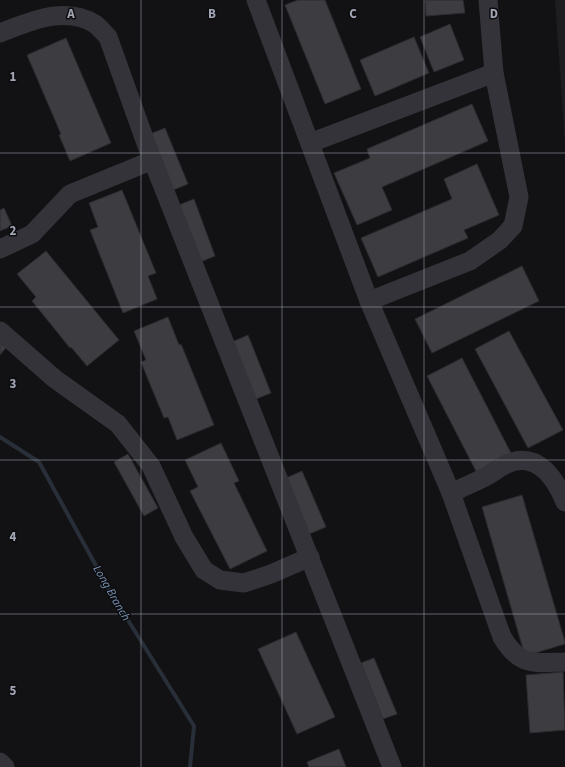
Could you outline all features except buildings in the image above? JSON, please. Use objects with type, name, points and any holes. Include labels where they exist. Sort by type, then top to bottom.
[{"type":"lane","points":[[256,0],[369,301],[451,493],[502,637],[512,653],[530,663],[565,662]]},
{"type":"lane","points":[[369,301],[470,261],[500,240],[512,226],[519,197],[494,72],[488,0]]},
{"type":"lane","points":[[0,33],[32,21],[58,15],[79,17],[95,24],[108,37],[153,160],[392,767]]},
{"type":"lane","points":[[310,143],[494,72]]},
{"type":"lane","points":[[0,249],[32,234],[70,194],[153,160]]},
{"type":"lane","points":[[0,331],[55,379],[118,424],[151,466],[184,537],[204,570],[220,580],[244,583],[271,574],[310,557]]},
{"type":"lane","points":[[451,493],[486,477],[508,463],[526,460],[547,470],[560,489],[565,502]]},
{"type":"lane","points":[[0,762],[5,767]]},
{"type":"shaded area","points":[[555,0],[565,0],[565,143]]},
{"type":"waterway","name":"Long Branch","points":[[0,437],[39,462],[111,593],[194,726],[190,767]]}]
